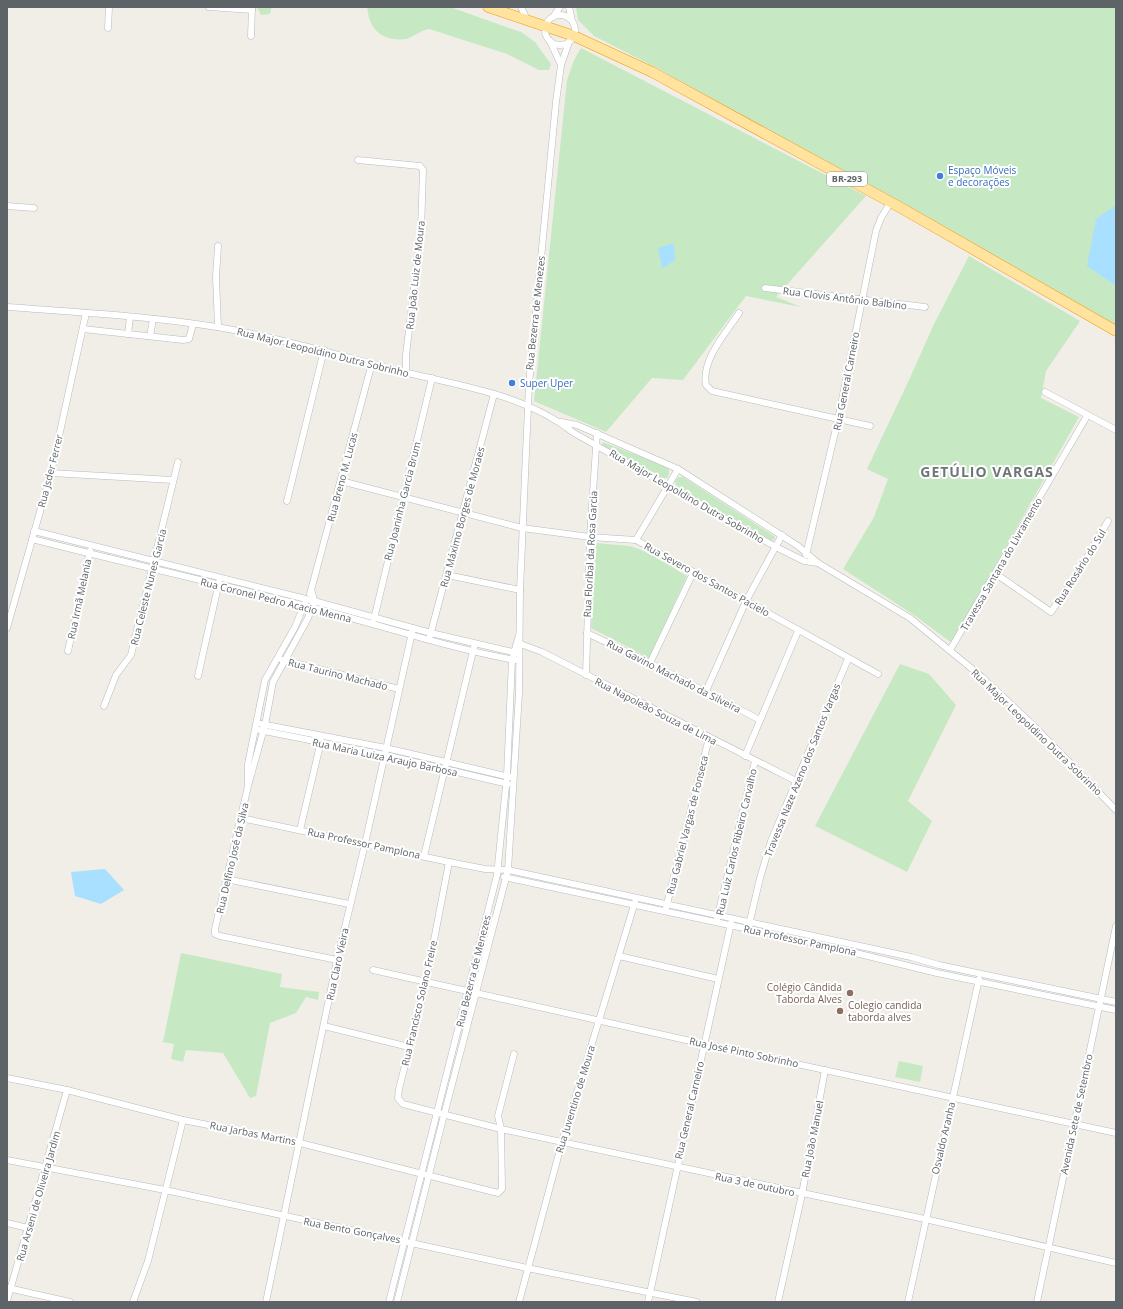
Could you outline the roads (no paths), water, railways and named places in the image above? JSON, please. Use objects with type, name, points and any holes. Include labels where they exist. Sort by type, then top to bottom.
[{"type":"highway","name":"BR-293","points":[[488,7],[527,20],[549,21],[572,39],[652,72],[890,203],[1116,331]]},
{"type":"street","points":[[108,28],[109,7]]},
{"type":"street","points":[[209,7],[252,8],[251,36]]},
{"type":"street","points":[[521,7],[527,20]]},
{"type":"street","points":[[560,7],[549,21],[545,31],[561,65]]},
{"type":"street","points":[[550,41],[559,46],[572,39],[575,31],[569,7]]},
{"type":"street","points":[[549,21],[563,16],[572,21]]},
{"type":"street","name":"Rua Bezerra de Menezes","points":[[389,1302],[429,1174],[507,877],[518,718],[520,654],[518,643],[527,405],[561,65],[572,39]]},
{"type":"street","name":"Rua João Luiz de Moura","points":[[358,160],[420,166],[423,170],[421,230],[406,356],[406,372]]},
{"type":"street","name":"Rua General Carneiro","points":[[804,561],[838,420],[876,232],[881,218],[890,203]]},
{"type":"street","points":[[7,206],[34,208]]},
{"type":"street","points":[[218,246],[216,277],[218,327]]},
{"type":"street","name":"Rua Clovis Antônio Balbino","points":[[765,288],[862,298],[925,307]]},
{"type":"street","name":"Rua Major Leopoldino Dutra Sobrinho","points":[[7,307],[153,319],[218,327],[324,350],[494,394],[527,405],[560,422],[574,433],[776,547],[804,561],[818,564]]},
{"type":"street","points":[[739,312],[716,347],[705,372],[706,385],[712,391],[728,396],[870,426]]},
{"type":"street","name":"Rua Jsder Ferrer","points":[[7,628],[51,473],[86,313]]},
{"type":"street","points":[[128,334],[130,317]]},
{"type":"street","points":[[150,336],[153,319]]},
{"type":"street","points":[[83,329],[186,340],[189,339],[193,324]]},
{"type":"street","points":[[287,501],[324,350]]},
{"type":"street","name":"Rua Breno M. Lucas","points":[[306,599],[312,592],[372,363]]},
{"type":"street","name":"Rua Joaninha Garcia Brum","points":[[373,624],[402,496],[432,378]]},
{"type":"street","points":[[1045,392],[1087,416],[1116,430]]},
{"type":"street","name":"Rua Máximo Borges de Moraes","points":[[430,636],[494,394]]},
{"type":"street","name":"Travessa Santana do Livramento","points":[[950,650],[996,574],[1087,416]]},
{"type":"street","name":"Rua Major Leopoldino Dutra Sobrinho","points":[[560,422],[577,425],[678,469],[782,535],[807,552],[818,564],[910,618],[982,677],[1033,725],[1116,810]]},
{"type":"street","name":"Rua Floribal da Rosa Garcia","points":[[586,674],[590,537],[597,434]]},
{"type":"street","name":"Rua Celeste Nunes Garcia","points":[[104,706],[116,675],[131,654],[155,562],[178,462]]},
{"type":"street","points":[[636,540],[678,469]]},
{"type":"street","points":[[51,473],[174,480]]},
{"type":"street","name":"Rua Severo dos Santos Pacielo","points":[[341,481],[522,528],[590,537],[636,540],[693,573],[746,600],[848,659],[878,674]]},
{"type":"street","name":"Rua Rosário do Sul","points":[[996,574],[1051,612],[1076,576],[1108,521]]},
{"type":"street","name":"Rua Coronel Pedro Acacio Menna","points":[[34,531],[374,616],[413,628],[430,636],[473,650],[520,661]]},
{"type":"street","points":[[706,691],[746,600],[782,535]]},
{"type":"street","name":"Rua Coronel Pedro Acacio Menna","points":[[32,539],[120,562],[312,608],[411,635],[430,636],[520,654]]},
{"type":"street","name":"Rua Irmã Melania","points":[[68,652],[91,546]]},
{"type":"street","points":[[120,562],[122,554]]},
{"type":"street","points":[[184,577],[186,570]]},
{"type":"street","points":[[650,663],[693,573]]},
{"type":"street","points":[[447,575],[520,590]]},
{"type":"street","points":[[198,676],[220,578]]},
{"type":"street","points":[[267,597],[269,589]]},
{"type":"street","name":"Rua Breno M. Lucas","points":[[312,592],[314,601]]},
{"type":"street","name":"Rua Delfino José da Silva","points":[[248,786],[248,764],[265,680],[295,626],[306,599]]},
{"type":"street","name":"Rua Delfino José da Silva","points":[[314,601],[302,630],[273,682],[265,724],[248,786],[215,929],[216,934],[220,936],[337,960]]},
{"type":"street","points":[[295,626],[302,630]]},
{"type":"street","name":"Rua Claro Vieira","points":[[266,1302],[349,904],[365,844],[413,628]]},
{"type":"street","points":[[745,756],[798,631]]},
{"type":"street","name":"Rua Gavino Machado da Silveira","points":[[587,633],[706,691],[760,720]]},
{"type":"street","name":"Rua Bezerra de Menezes","points":[[397,1302],[422,1172],[497,872],[507,776],[512,660],[513,653],[518,643]]},
{"type":"street","name":"Rua Napoleão Souza de Lima","points":[[518,643],[542,652],[796,781]]},
{"type":"street","points":[[424,856],[475,644]]},
{"type":"street","name":"Rua Taurino Machado","points":[[277,658],[399,689]]},
{"type":"street","name":"Travessa Naze Azeno dos Santos Vargas","points":[[749,926],[771,841],[848,659]]},
{"type":"street","points":[[509,718],[518,718]]},
{"type":"street","name":"Rua Maria Luiza Araujo Barbosa","points":[[257,723],[386,748],[513,785]]},
{"type":"street","name":"Rua Maria Luiza Araujo Barbosa","points":[[256,730],[350,749],[514,777]]},
{"type":"street","points":[[292,737],[294,730]]},
{"type":"street","points":[[300,830],[322,735]]},
{"type":"street","name":"Rua Gabriel Vargas de Fonseca","points":[[666,908],[709,738]]},
{"type":"street","points":[[350,749],[352,741]]},
{"type":"street","name":"Rua Luiz Carlos Ribeiro Carvalho","points":[[717,920],[755,761]]},
{"type":"street","name":"Rua Professor Pamplona","points":[[241,818],[486,869],[507,877],[544,886],[636,902],[731,922],[937,973],[1116,1010]]},
{"type":"street","points":[[501,838],[510,840]]},
{"type":"street","name":"Rua Francisco Solano Freire","points":[[398,1098],[409,1047],[426,982],[449,862]]},
{"type":"street","name":"Rua Professor Pamplona","points":[[497,872],[508,870],[546,878],[636,902]]},
{"type":"street","points":[[544,886],[546,878]]},
{"type":"street","points":[[226,879],[349,904]]},
{"type":"street","name":"Rua Juventino de Moura","points":[[520,1302],[527,1268],[562,1142],[636,902]]},
{"type":"street","points":[[489,906],[498,908]]},
{"type":"street","name":"Rua General Carneiro","points":[[648,1302],[676,1167],[731,922]]},
{"type":"street","name":"Rua Professor Pamplona","points":[[749,926],[824,938],[980,974],[1028,982],[1116,1002]]},
{"type":"street","name":"Avenida Sete de Setembro","points":[[1037,1302],[1116,926]]},
{"type":"street","points":[[823,945],[824,938]]},
{"type":"street","points":[[619,956],[718,979]]},
{"type":"street","points":[[937,973],[939,965]]},
{"type":"street","name":"Rua José Pinto Sobrinho","points":[[373,970],[476,994],[599,1019],[704,1044],[1116,1133]]},
{"type":"street","name":"Osvaldo Aranha","points":[[908,1302],[980,974]]},
{"type":"street","points":[[1027,991],[1028,982]]},
{"type":"street","points":[[324,1026],[409,1047]]},
{"type":"street","points":[[452,1051],[460,1053]]},
{"type":"street","points":[[501,1129],[499,1110],[514,1054]]},
{"type":"street","name":"Rua João Manuel","points":[[778,1302],[802,1194],[825,1070]]},
{"type":"street","name":"Rua Jarbas Martins","points":[[7,1078],[67,1090],[183,1120],[300,1142],[422,1172],[498,1193],[502,1189],[501,1129]]},
{"type":"street","name":"Rua Arseni de Oliveira Jardim","points":[[7,1300],[9,1288],[46,1169],[67,1090]]},
{"type":"street","name":"Rua 3 de outubro","points":[[398,1098],[403,1104],[501,1129],[925,1219],[1116,1263]]},
{"type":"street","points":[[134,1302],[148,1261],[183,1120]]},
{"type":"street","name":"Rua Bento Gonçalves","points":[[7,1160],[46,1169],[165,1190],[527,1268],[698,1302]]},
{"type":"street","points":[[7,1223],[28,1228]]},
{"type":"street","points":[[9,1288],[70,1302]]},
{"type":"water","points":[[1116,205],[1116,286],[1087,266],[1096,219]]},
{"type":"water","points":[[674,243],[675,260],[662,269],[658,248]]},
{"type":"water","points":[[105,869],[124,890],[101,904],[75,896],[71,872]]},
{"type":"place","name":"Espaço Móveis e decorações","points":[[940,176]]},
{"type":"place","name":"Super Uper","points":[[512,383]]},
{"type":"place","name":"Colégio Cândida Taborda Alves","points":[[850,993]]},
{"type":"place","name":"Colegio candida taborda alves","points":[[840,1011]]},
{"type":"district","name":"GETÚLIO VARGAS","points":[[987,472]]}]
